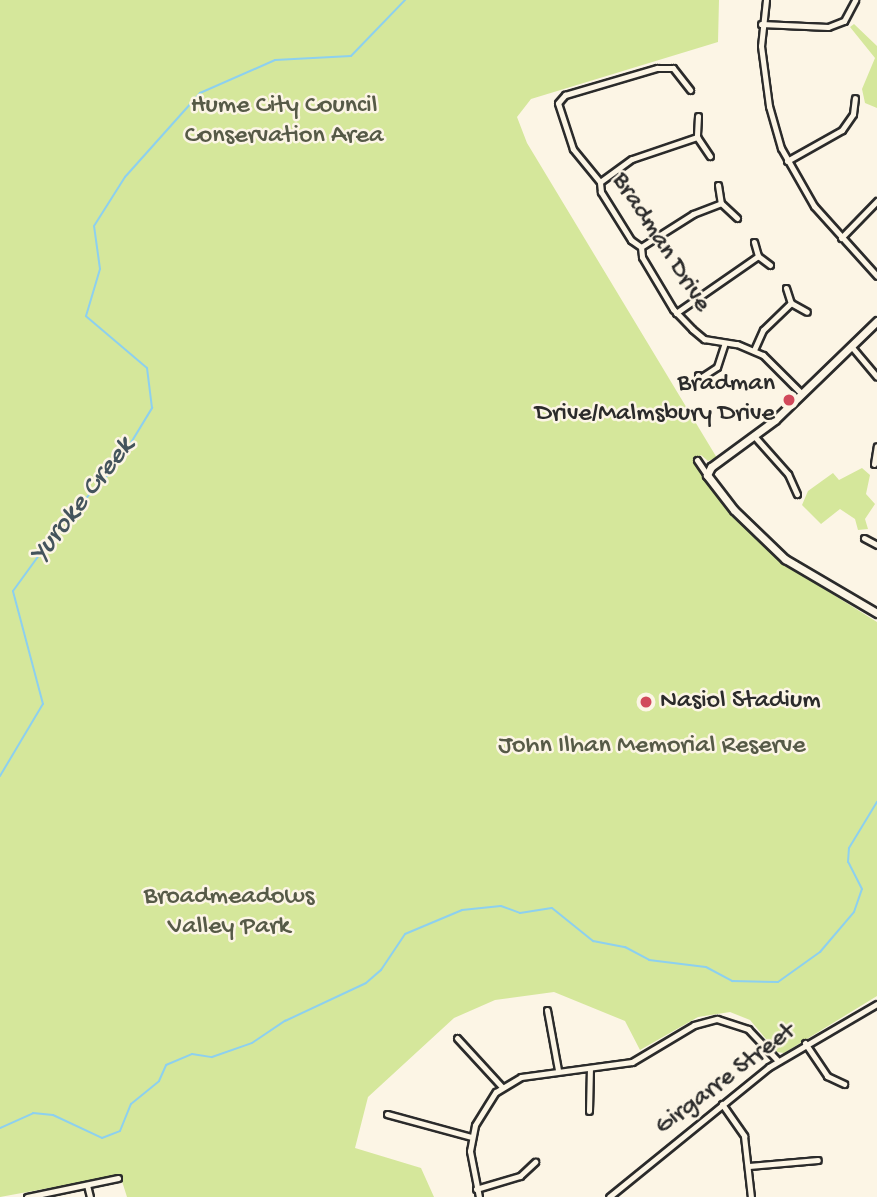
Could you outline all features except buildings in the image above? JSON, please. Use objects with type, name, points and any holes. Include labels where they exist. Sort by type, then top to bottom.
[{"type":"street","points":[[766,0],[761,24],[769,106],[787,161],[814,206],[877,276]]},
{"type":"street","points":[[761,24],[828,27],[844,21],[855,0]]},
{"type":"street","name":"Bradman Drive","points":[[690,90],[674,65],[641,71],[560,100],[565,133],[590,175],[600,182],[631,240],[641,247],[642,257],[676,313],[701,337],[754,350],[802,394]]},
{"type":"street","points":[[787,161],[842,130],[853,114],[855,98]]},
{"type":"street","points":[[698,116],[697,137],[710,156]]},
{"type":"street","points":[[600,182],[632,159],[697,137]]},
{"type":"street","points":[[718,185],[721,203],[737,218]]},
{"type":"street","points":[[841,237],[877,201]]},
{"type":"street","points":[[641,247],[692,214],[721,203]]},
{"type":"street","points":[[754,242],[758,256],[770,265]]},
{"type":"street","points":[[676,313],[758,256]]},
{"type":"street","points":[[786,288],[791,303],[807,312]]},
{"type":"street","points":[[754,350],[763,330],[791,303]]},
{"type":"street","points":[[708,475],[711,467],[755,437],[877,321]]},
{"type":"street","points":[[701,379],[717,366],[725,343]]},
{"type":"street","points":[[852,346],[877,377]]},
{"type":"street","points":[[755,437],[788,474],[797,494]]},
{"type":"street","points":[[874,464],[877,446]]},
{"type":"street","points":[[697,460],[734,510],[785,559],[877,613]]},
{"type":"street","points":[[864,538],[877,545]]},
{"type":"street","name":"Girgarre Street","points":[[609,1197],[778,1060],[875,1005]]},
{"type":"street","points":[[547,1010],[558,1070]]},
{"type":"street","points":[[479,1197],[471,1137],[485,1105],[502,1087],[532,1073],[632,1062],[694,1025],[717,1019],[748,1029],[778,1060]]},
{"type":"street","points":[[457,1038],[502,1087]]},
{"type":"street","points":[[805,1043],[827,1076],[844,1084]]},
{"type":"street","points":[[589,1111],[590,1068]]},
{"type":"street","points":[[722,1104],[744,1136],[751,1197]]},
{"type":"street","points":[[387,1114],[471,1137]]},
{"type":"street","points":[[749,1166],[818,1160]]},
{"type":"street","points":[[477,1189],[520,1176],[535,1162]]},
{"type":"street","points":[[27,1197],[118,1178]]},
{"type":"street","points":[[87,1185],[90,1197]]},
{"type":"green space","name":"Broadmeadows Valley Park","points":[[0,0],[719,0],[718,42],[531,99],[517,117],[527,143],[717,458],[708,461],[701,455],[693,461],[710,487],[781,562],[877,622],[877,996],[784,1053],[777,1052],[750,1020],[730,1012],[698,1017],[640,1050],[625,1021],[554,992],[495,1000],[454,1018],[368,1097],[355,1148],[421,1168],[434,1197],[127,1197],[120,1175],[0,1197]]},
{"type":"green space","points":[[854,24],[877,46],[877,108],[865,103],[862,89],[875,58],[850,27]]},
{"type":"green space","points":[[862,468],[870,475],[866,494],[875,504],[865,519],[868,529],[858,530],[855,519],[840,509],[821,524],[802,505],[808,491],[833,473],[839,480]]},
{"type":"waterway","name":"Yuroke Creek","points":[[0,776],[43,704],[13,591],[61,525],[118,464],[152,408],[147,368],[86,316],[100,269],[94,226],[125,177],[200,93],[275,60],[351,56],[405,0]]},
{"type":"waterway","points":[[0,1128],[33,1113],[53,1115],[102,1138],[120,1131],[131,1104],[159,1081],[166,1065],[192,1054],[212,1057],[252,1043],[285,1021],[366,983],[381,970],[405,934],[462,910],[501,906],[520,913],[552,908],[593,941],[625,947],[649,960],[706,967],[732,981],[778,982],[820,952],[854,912],[862,889],[848,862],[849,848],[877,802]]},
{"type":"place","name":"Bradman Drive/Malmsbury Drive","points":[[789,400]]},
{"type":"place","name":"Nasiol Stadium","points":[[646,702]]},
{"type":"park label","name":"Hume City Council Conservation Area","points":[[284,122]]},
{"type":"park label","name":"John Ilhan Memorial Reserve","points":[[652,747]]}]
